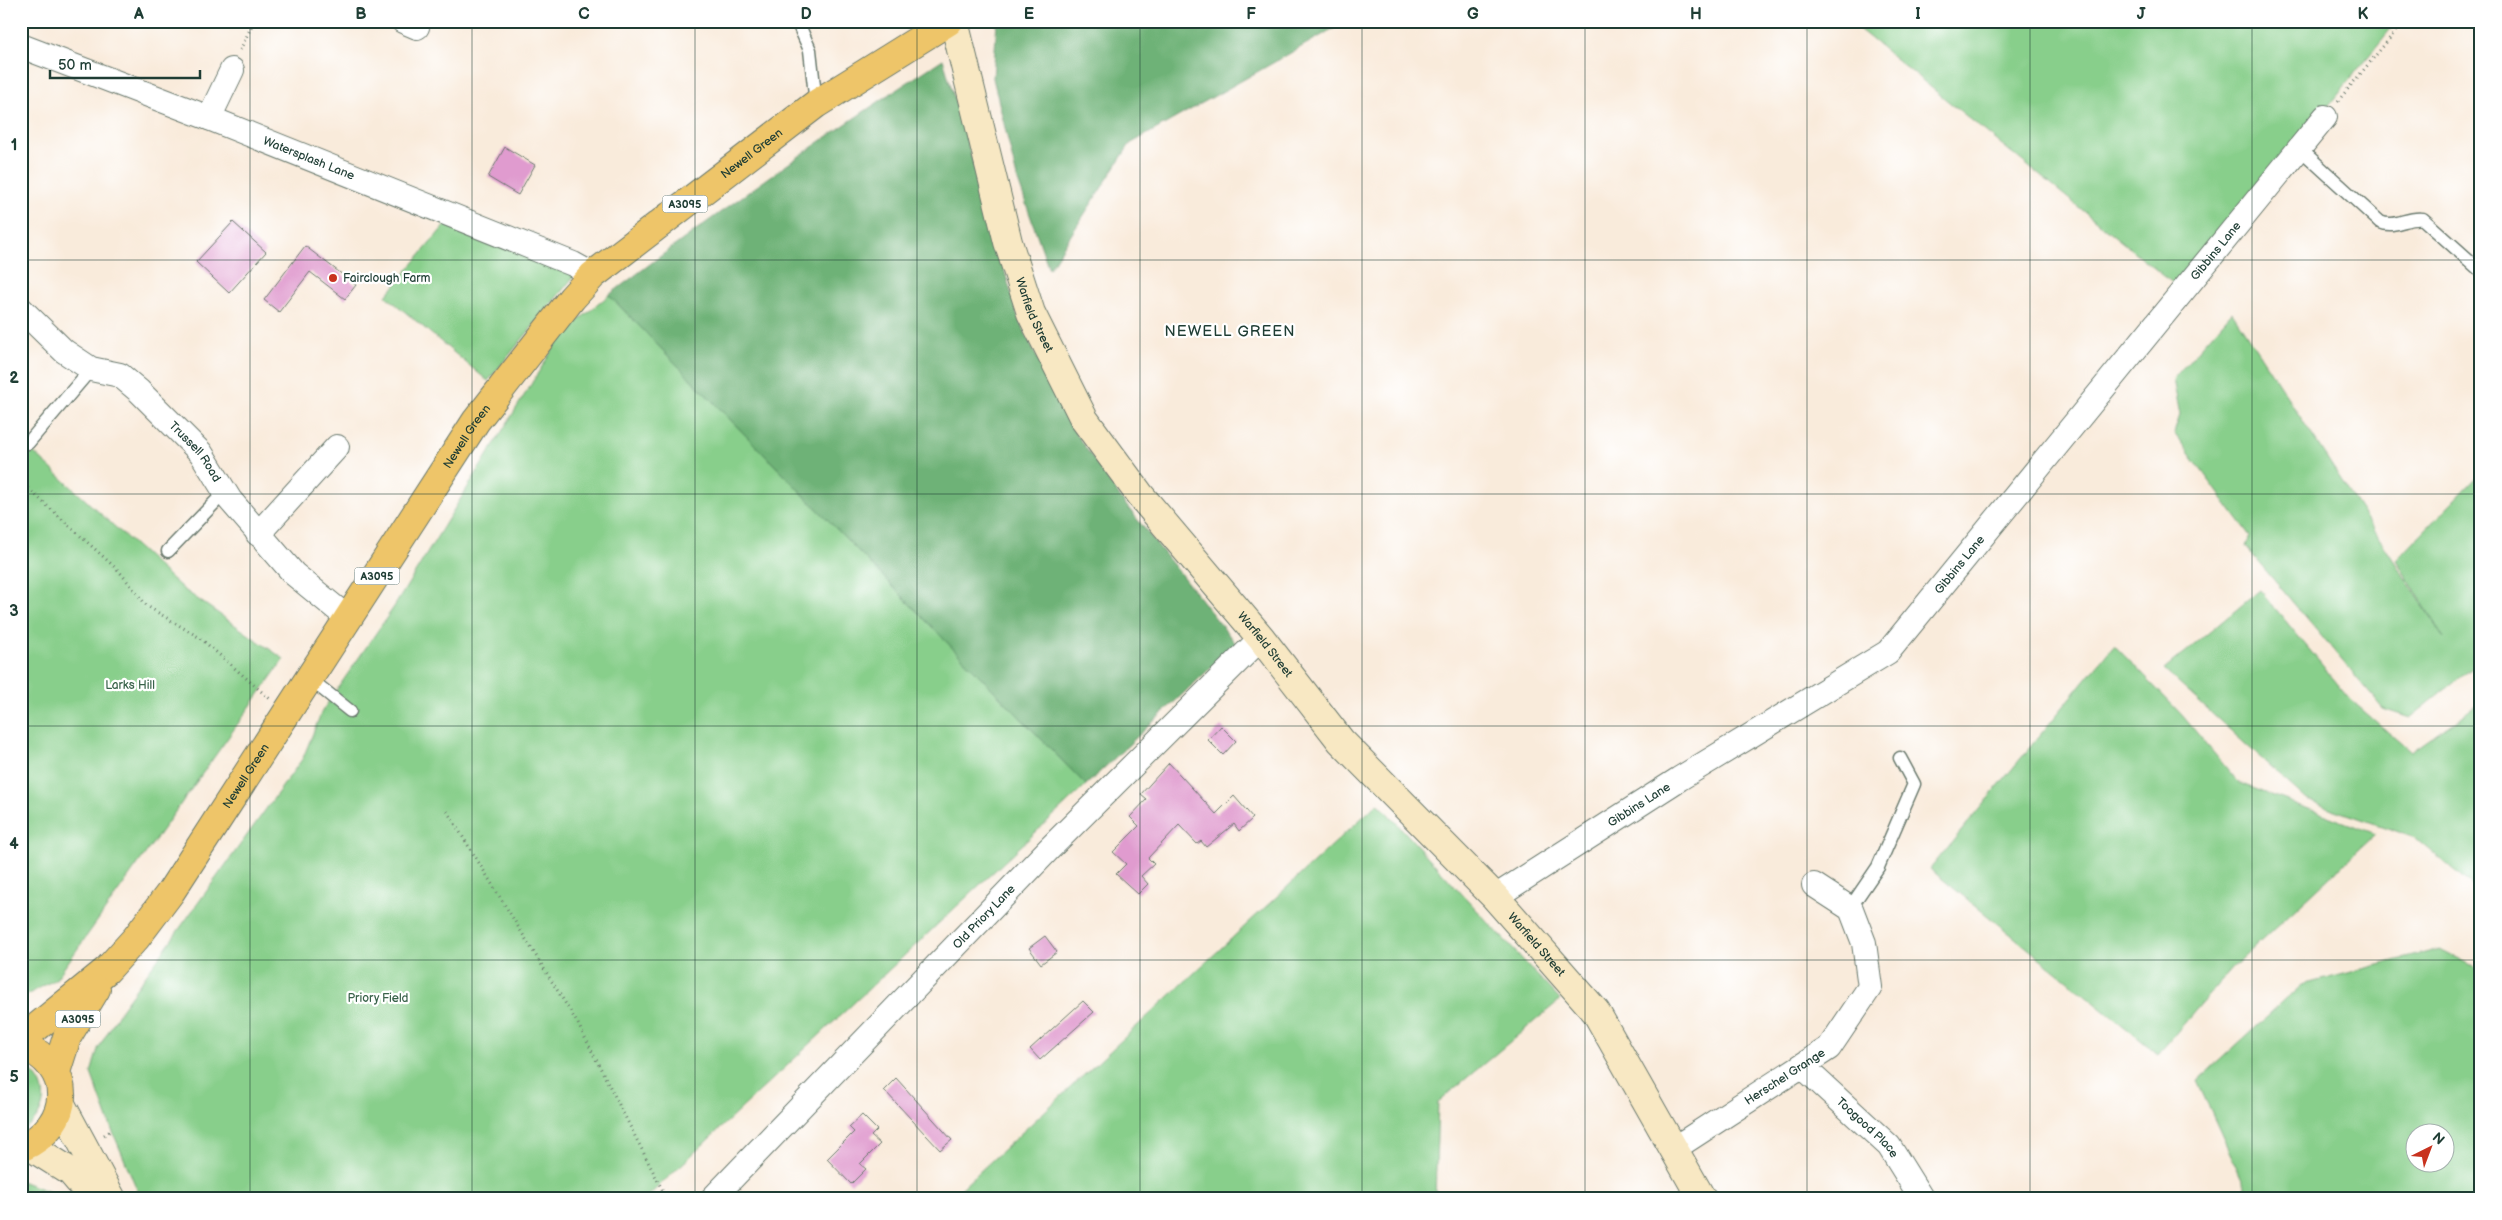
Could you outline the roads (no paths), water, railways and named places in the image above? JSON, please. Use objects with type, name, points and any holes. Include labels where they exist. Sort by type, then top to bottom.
[{"type":"main road","name":"Newell Green","points":[[21,1040],[107,970],[136,938],[170,893],[476,421],[572,298],[593,275],[816,104],[949,21]]},
{"type":"main road","name":"Warfield Street","points":[[954,21],[1008,242],[1031,313],[1084,419],[1128,480],[1261,638],[1341,741],[1495,897],[1596,1012],[1675,1148],[1702,1199]]},
{"type":"main road","name":"Newell Green","points":[[56,1072],[67,1037],[107,970]]},
{"type":"main road","points":[[21,1045],[37,1051],[50,1063],[60,1083],[61,1104],[57,1118],[48,1131],[25,1146],[71,1172],[94,1199]]},
{"type":"main road","points":[[61,1104],[112,1199]]},
{"type":"street","points":[[403,21],[416,27],[419,21]]},
{"type":"street","name":"Watersplash Lane","points":[[21,46],[208,118],[573,264],[593,275]]},
{"type":"street","points":[[208,118],[232,70]]},
{"type":"street","name":"Gibbins Lane","points":[[1495,897],[1679,779],[1888,652],[2325,117]]},
{"type":"street","name":"Trussell Road","points":[[21,309],[64,351],[91,369],[120,375],[140,391],[201,453],[225,492],[258,534],[294,574],[349,619]]},
{"type":"street","points":[[258,534],[337,447]]},
{"type":"street","name":"Old Priory Lane","points":[[712,1199],[1049,849],[1261,638]]},
{"type":"street","points":[[1814,885],[1850,908]]},
{"type":"street","name":"Herschel Grange","points":[[1675,1148],[1829,1048],[1870,986],[1864,943],[1850,908]]},
{"type":"street","name":"Toogood Place","points":[[1802,1066],[1889,1146],[1922,1199]]},
{"type":"lane","points":[[796,21],[810,50],[816,104]]},
{"type":"lane","points":[[2299,148],[2380,222],[2394,225],[2412,219],[2423,219],[2481,271]]},
{"type":"lane","points":[[28,443],[91,369]]},
{"type":"lane","points":[[168,551],[225,492]]},
{"type":"lane","points":[[310,679],[350,712]]},
{"type":"lane","points":[[1850,908],[1878,867],[1914,784],[1900,758]]},
{"type":"place","name":"Fairclough Farm","points":[[333,278]]},
{"type":"district","name":"NEWELL GREEN","points":[[1230,331]]},
{"type":"park label","name":"Larks Hill","points":[[130,685]]},
{"type":"park label","name":"Priory Field","points":[[378,998]]}]
